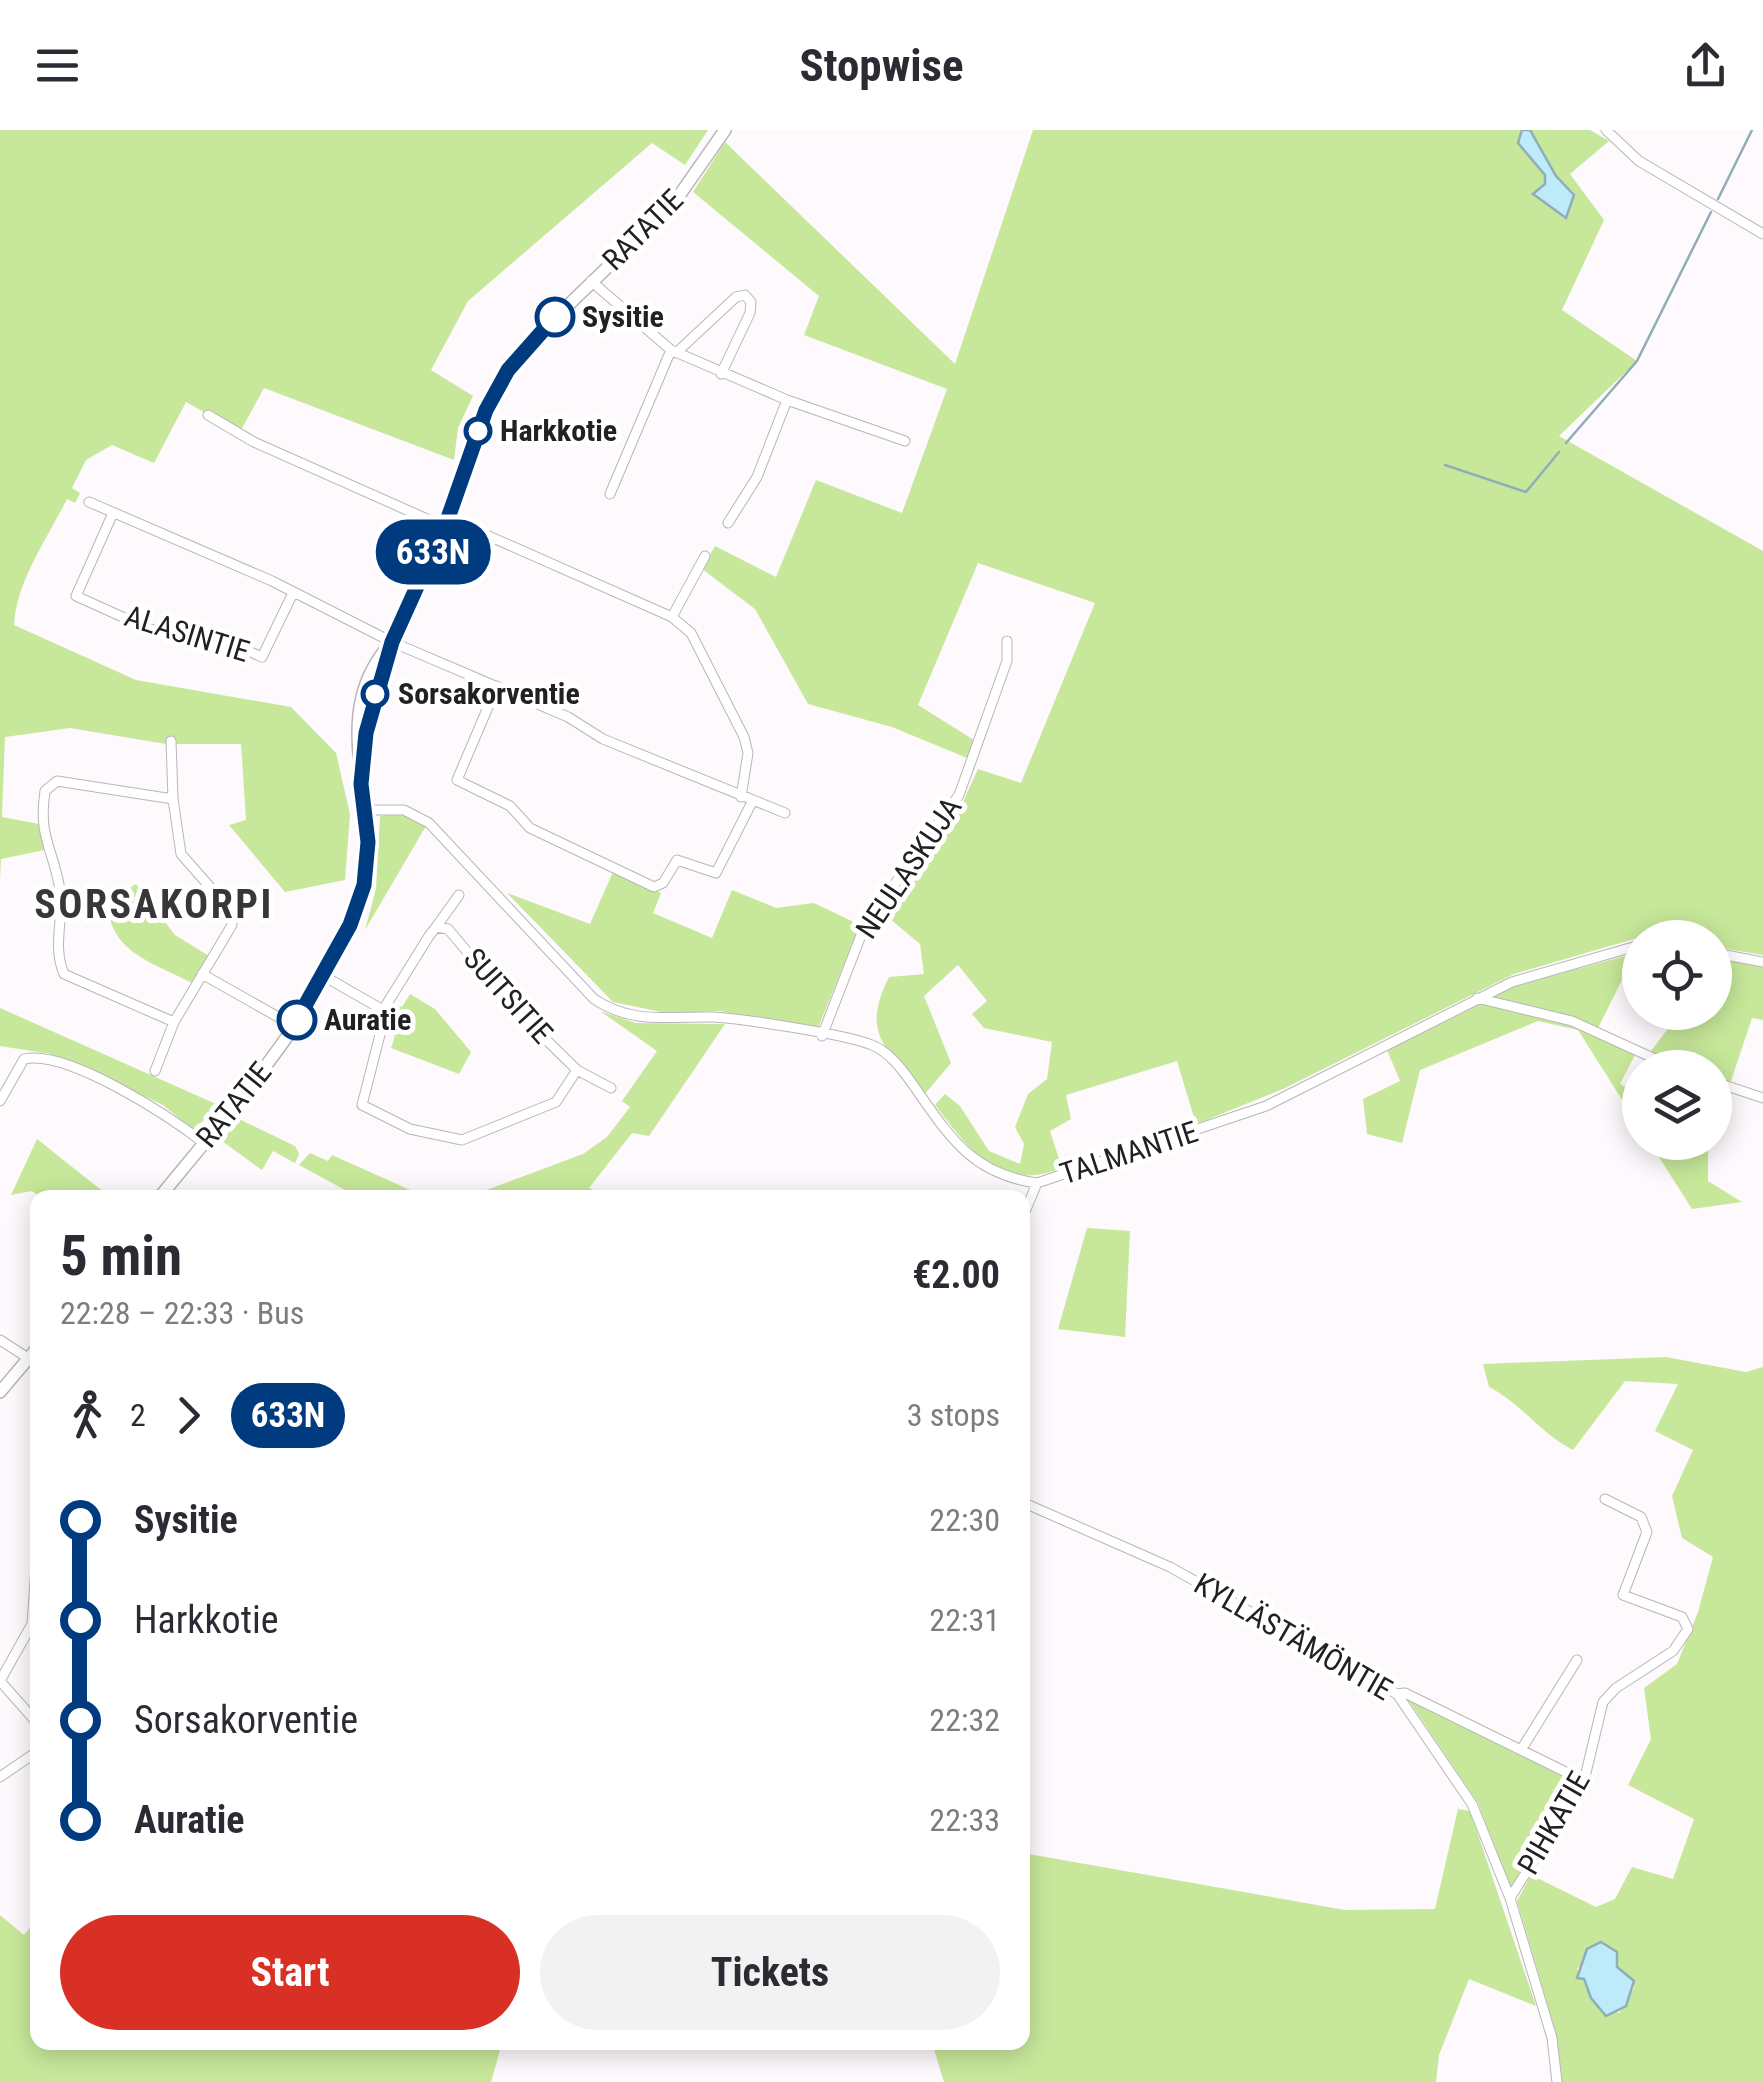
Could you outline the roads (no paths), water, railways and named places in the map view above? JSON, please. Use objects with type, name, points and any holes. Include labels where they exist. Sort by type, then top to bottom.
[{"type":"street","name":"RATATIE","points":[[166,1190],[294,1026],[350,925],[364,885],[368,842],[356,762],[360,713],[371,677],[392,642],[446,523],[497,389],[530,343],[674,202],[725,130]]},
{"type":"street","points":[[1606,130],[1639,161],[1763,234]]},
{"type":"street","points":[[591,281],[674,352],[787,400],[905,441]]},
{"type":"street","points":[[610,494],[674,352],[736,297],[745,295],[751,302],[750,313],[721,374]]},
{"type":"street","points":[[728,522],[757,477],[787,400]]},
{"type":"street","points":[[208,415],[254,442],[672,618],[691,633],[744,737],[748,767],[741,797]]},
{"type":"street","points":[[89,502],[242,568],[392,642],[568,717],[618,745],[785,814]]},
{"type":"street","name":"ALASINTIE","points":[[112,513],[76,596],[149,629],[225,642],[255,657],[267,650],[292,595]]},
{"type":"street","points":[[672,618],[704,556]]},
{"type":"street","name":"NEULASKUJA","points":[[822,1036],[865,925],[959,795],[1006,661],[1007,641]]},
{"type":"street","points":[[496,686],[457,780],[510,806],[530,828],[620,871],[659,888],[677,860],[710,872],[721,868],[752,802]]},
{"type":"street","points":[[155,1071],[174,1022],[234,918],[181,854],[171,741]]},
{"type":"street","points":[[174,799],[50,784],[40,824],[60,893],[57,958],[64,974],[174,1022]]},
{"type":"street","name":"TALMANTIE","points":[[365,810],[404,810],[430,822],[594,999],[610,1009],[630,1016],[715,1017],[878,1048],[901,1068],[946,1129],[980,1165],[1006,1179],[1037,1184],[1266,1106],[1512,982],[1622,951]]},
{"type":"street","points":[[436,927],[459,895]]},
{"type":"street","name":"SUITSITIE","points":[[382,1010],[436,927],[448,929],[507,1001],[576,1070],[611,1088]]},
{"type":"street","points":[[1732,957],[1763,962]]},
{"type":"street","points":[[202,974],[294,1026]]},
{"type":"street","points":[[322,975],[382,1010],[384,1019],[362,1105],[435,1137],[462,1140],[556,1102],[576,1070]]},
{"type":"street","points":[[1477,998],[1572,1020],[1636,1050]]},
{"type":"street","points":[[0,1101],[24,1060],[50,1058],[159,1107],[204,1143]]},
{"type":"street","points":[[1732,1088],[1763,1098]]},
{"type":"street","points":[[1030,1200],[1037,1184]]},
{"type":"street","points":[[0,1340],[28,1358],[0,1392]]},
{"type":"street","name":"PIHKATIE","points":[[1510,1898],[1584,1781],[1602,1702],[1616,1688],[1673,1651],[1688,1629],[1682,1617],[1623,1595],[1647,1532],[1640,1517],[1605,1499]]},
{"type":"street","name":"KYLLÄSTÄMÖNTIE","points":[[1030,1506],[1170,1567],[1397,1694],[1472,1804],[1510,1898],[1552,2038],[1557,2082]]},
{"type":"street","points":[[30,1628],[0,1681],[30,1715]]},
{"type":"street","points":[[1521,1750],[1577,1660]]},
{"type":"street","points":[[1397,1694],[1406,1693],[1584,1781]]},
{"type":"street","points":[[0,1778],[30,1756]]},
{"type":"water","points":[[1522,130],[1530,130],[1556,176],[1574,195],[1566,218],[1533,194],[1545,184],[1545,175],[1518,143]]},
{"type":"water","points":[[1601,1942],[1617,1952],[1617,1967],[1634,1981],[1626,2006],[1606,2016],[1591,1998],[1584,1979],[1577,1978],[1587,1949]]},
{"type":"waterway","points":[[1718,199],[1752,130]]},
{"type":"waterway","points":[[1566,443],[1637,361],[1711,212]]},
{"type":"waterway","points":[[1445,465],[1526,492],[1559,452]]},
{"type":"place","name":"Sysitie","points":[[555,317]]},
{"type":"place","name":"Harkkotie","points":[[478,431]]},
{"type":"place","name":"Sorsakorventie","points":[[375,694]]},
{"type":"place","name":"Auratie","points":[[297,1020]]},
{"type":"district","name":"SORSAKORPI","points":[[154,904]]}]
